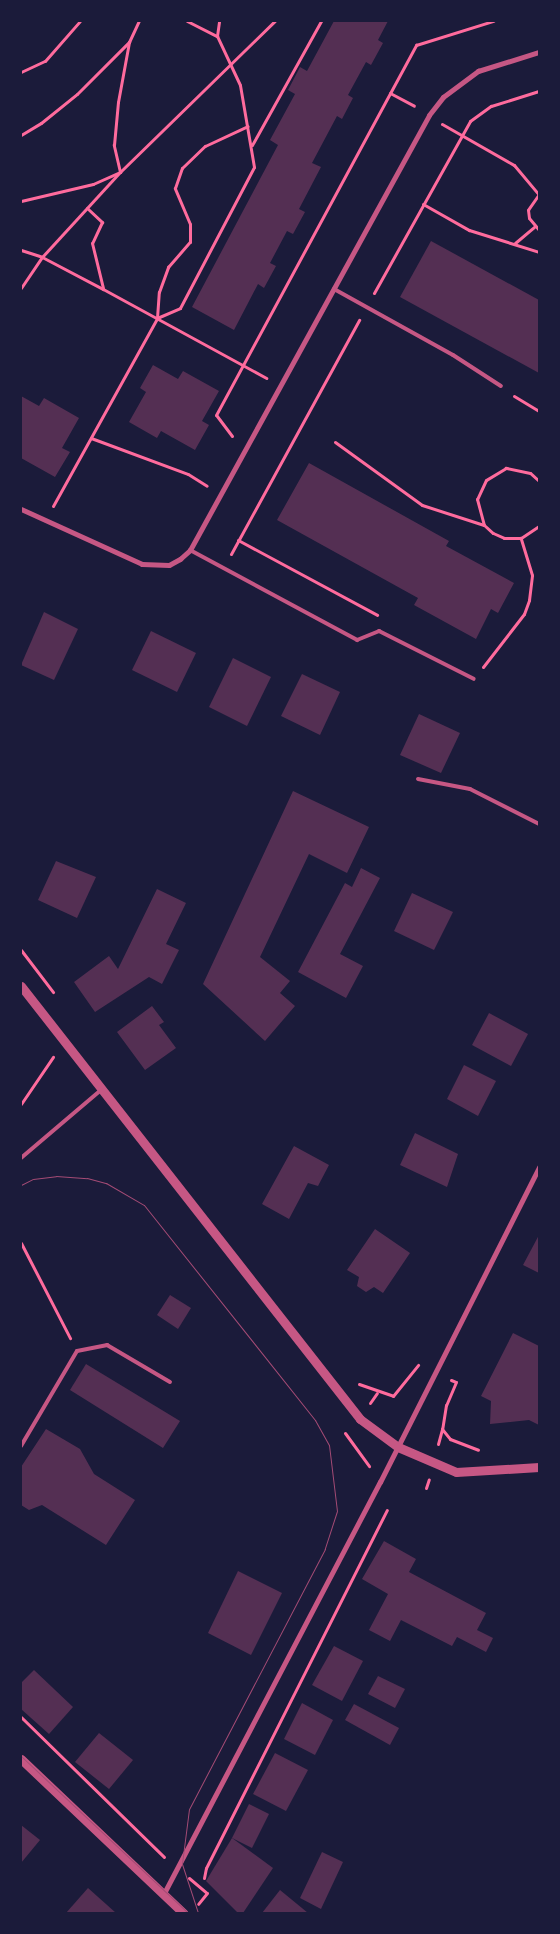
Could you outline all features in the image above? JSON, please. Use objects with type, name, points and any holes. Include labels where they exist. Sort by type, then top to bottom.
[{"type":"street","points":[[21,508],[142,564],[169,565],[190,550],[429,115],[443,97],[478,71],[539,52]]},
{"type":"street","points":[[21,986],[360,1419],[398,1447],[456,1472],[539,1468]]},
{"type":"street","points":[[163,1896],[179,1870],[398,1447],[539,1167]]},
{"type":"street","points":[[21,1759],[183,1913]]},
{"type":"lane","points":[[334,289],[453,355],[501,386]]},
{"type":"lane","points":[[190,550],[357,640],[379,631],[474,679]]},
{"type":"lane","points":[[418,779],[470,789],[539,824]]},
{"type":"lane","points":[[21,1158],[103,1089]]},
{"type":"lane","points":[[21,1446],[77,1351],[107,1345],[170,1382]]},
{"type":"path","points":[[21,72],[45,61],[80,21]]},
{"type":"path","points":[[120,172],[114,144],[118,102],[129,42],[139,21]]},
{"type":"path","points":[[186,21],[217,36]]},
{"type":"path","points":[[157,318],[180,308],[254,167],[252,146],[240,85],[217,36],[218,21]]},
{"type":"path","points":[[21,288],[42,257],[120,172],[275,21]]},
{"type":"path","points":[[252,146],[321,21]]},
{"type":"path","points":[[229,445],[233,437],[216,414],[416,45],[492,21]]},
{"type":"path","points":[[21,135],[41,124],[77,94],[129,42]]},
{"type":"path","points":[[53,506],[157,318],[158,292],[168,267],[190,242],[190,224],[175,188],[182,168],[205,146],[248,126]]},
{"type":"path","points":[[460,136],[514,165],[538,194],[528,210],[534,227],[539,230]]},
{"type":"path","points":[[21,201],[93,184],[120,172]]},
{"type":"path","points":[[423,204],[469,230],[539,252]]},
{"type":"path","points":[[87,208],[102,222],[92,244],[103,289]]},
{"type":"path","points":[[514,244],[534,227]]},
{"type":"path","points":[[21,250],[42,257],[103,289],[281,387]]},
{"type":"path","points":[[501,386],[539,412]]},
{"type":"path","points":[[91,438],[188,474],[208,487]]},
{"type":"path","points":[[335,442],[422,505],[484,525],[504,538],[521,538],[539,526]]},
{"type":"path","points":[[484,525],[478,511],[477,500],[480,488],[491,476],[506,468],[518,468],[530,472],[539,481]]},
{"type":"path","points":[[204,494],[212,478]]},
{"type":"path","points":[[45,502],[62,510]]},
{"type":"path","points":[[474,679],[527,607],[533,587],[532,575],[521,538]]},
{"type":"path","points":[[238,540],[377,612],[379,631]]},
{"type":"path","points":[[21,950],[57,997]]},
{"type":"path","points":[[21,1104],[53,1057]]},
{"type":"path","points":[[21,1242],[77,1351]]},
{"type":"path","points":[[355,1381],[377,1393],[393,1396],[419,1363],[456,1382],[446,1405],[442,1429],[450,1439],[464,1446],[488,1450]]},
{"type":"path","points":[[204,1878],[206,1868],[389,1507]]},
{"type":"path","points":[[21,1717],[179,1870],[207,1893],[196,1908]]},
{"type":"building","points":[[334,21],[388,21],[378,40],[383,43],[371,65],[366,62],[348,95],[353,98],[342,119],[337,116],[312,163],[321,167],[299,209],[305,212],[293,234],[287,231],[270,263],[276,266],[264,288],[258,284],[234,330],[192,307],[278,145],[270,140],[295,94],[288,90],[300,67],[307,71]]},
{"type":"building","points":[[431,241],[539,300],[539,373],[400,297]]},
{"type":"building","points":[[153,365],[178,379],[183,371],[219,391],[202,421],[209,425],[195,450],[161,431],[157,438],[129,422],[146,392],[140,388]]},
{"type":"building","points":[[21,396],[39,406],[44,398],[79,418],[62,448],[70,452],[55,477],[21,458]]},
{"type":"building","points":[[309,463],[449,541],[446,546],[514,583],[498,613],[491,609],[476,639],[414,605],[418,598],[277,520]]},
{"type":"building","points":[[44,612],[78,629],[54,680],[21,665]]},
{"type":"building","points":[[151,631],[196,653],[177,692],[132,670]]},
{"type":"building","points":[[233,658],[271,677],[247,726],[209,707]]},
{"type":"building","points":[[302,674],[340,692],[320,735],[281,716]]},
{"type":"building","points":[[419,714],[460,733],[441,773],[400,755]]},
{"type":"building","points":[[293,791],[369,827],[347,873],[309,854],[260,957],[290,981],[280,993],[295,1006],[265,1041],[203,984]]},
{"type":"building","points":[[56,861],[96,877],[77,918],[38,900]]},
{"type":"building","points":[[361,868],[380,878],[340,954],[363,966],[346,998],[298,972],[345,883],[352,887]]},
{"type":"building","points":[[157,889],[186,903],[166,944],[179,950],[162,984],[149,977],[95,1012],[74,982],[109,956],[118,969]]},
{"type":"building","points":[[412,893],[453,912],[434,950],[394,931]]},
{"type":"building","points":[[152,1006],[164,1022],[159,1025],[176,1048],[145,1070],[117,1032]]},
{"type":"building","points":[[489,1013],[528,1034],[511,1066],[472,1045]]},
{"type":"building","points":[[464,1065],[496,1081],[478,1116],[447,1099]]},
{"type":"building","points":[[415,1133],[458,1154],[447,1187],[400,1165]]},
{"type":"building","points":[[294,1146],[329,1165],[318,1186],[308,1183],[289,1219],[262,1204]]},
{"type":"building","points":[[375,1229],[410,1253],[383,1293],[374,1287],[366,1292],[357,1286],[359,1277],[347,1270]]},
{"type":"building","points":[[539,1235],[539,1273],[523,1265]]},
{"type":"building","points":[[170,1295],[191,1308],[178,1329],[157,1315]]},
{"type":"building","points":[[513,1333],[539,1346],[539,1425],[529,1420],[490,1424],[491,1401],[481,1396]]},
{"type":"building","points":[[86,1364],[180,1421],[163,1448],[70,1390]]},
{"type":"building","points":[[46,1429],[80,1449],[94,1474],[135,1500],[106,1545],[42,1505],[29,1510],[21,1505],[21,1467]]},
{"type":"building","points":[[384,1541],[416,1559],[409,1572],[486,1613],[477,1630],[493,1638],[486,1652],[457,1637],[452,1646],[401,1620],[390,1641],[369,1630],[388,1594],[362,1579]]},
{"type":"building","points":[[238,1571],[282,1593],[251,1655],[208,1633]]},
{"type":"building","points":[[334,1646],[363,1661],[342,1701],[312,1685]]},
{"type":"building","points":[[34,1670],[73,1707],[49,1734],[21,1709],[21,1683]]},
{"type":"building","points":[[378,1676],[405,1689],[395,1708],[368,1694]]},
{"type":"building","points":[[302,1703],[333,1720],[315,1755],[284,1739]]},
{"type":"building","points":[[354,1704],[399,1728],[390,1745],[345,1720]]},
{"type":"building","points":[[99,1733],[133,1760],[109,1789],[75,1762]]},
{"type":"building","points":[[275,1753],[308,1770],[286,1811],[253,1794]]},
{"type":"building","points":[[249,1804],[269,1814],[252,1848],[232,1838]]},
{"type":"building","points":[[21,1825],[40,1840],[21,1863]]},
{"type":"building","points":[[232,1838],[273,1868],[243,1913],[238,1913],[206,1881]]},
{"type":"building","points":[[322,1852],[343,1862],[321,1909],[300,1898]]},
{"type":"building","points":[[88,1888],[116,1913],[66,1913]]},
{"type":"building","points":[[280,1890],[308,1913],[262,1913]]},
{"type":"tram line","points":[[21,1185],[33,1179],[56,1176],[87,1178],[106,1183],[144,1205],[315,1420],[329,1445],[337,1511],[325,1549],[189,1809],[182,1864],[198,1913]]},
{"type":"tram line","points":[[21,1756],[188,1913]]}]
